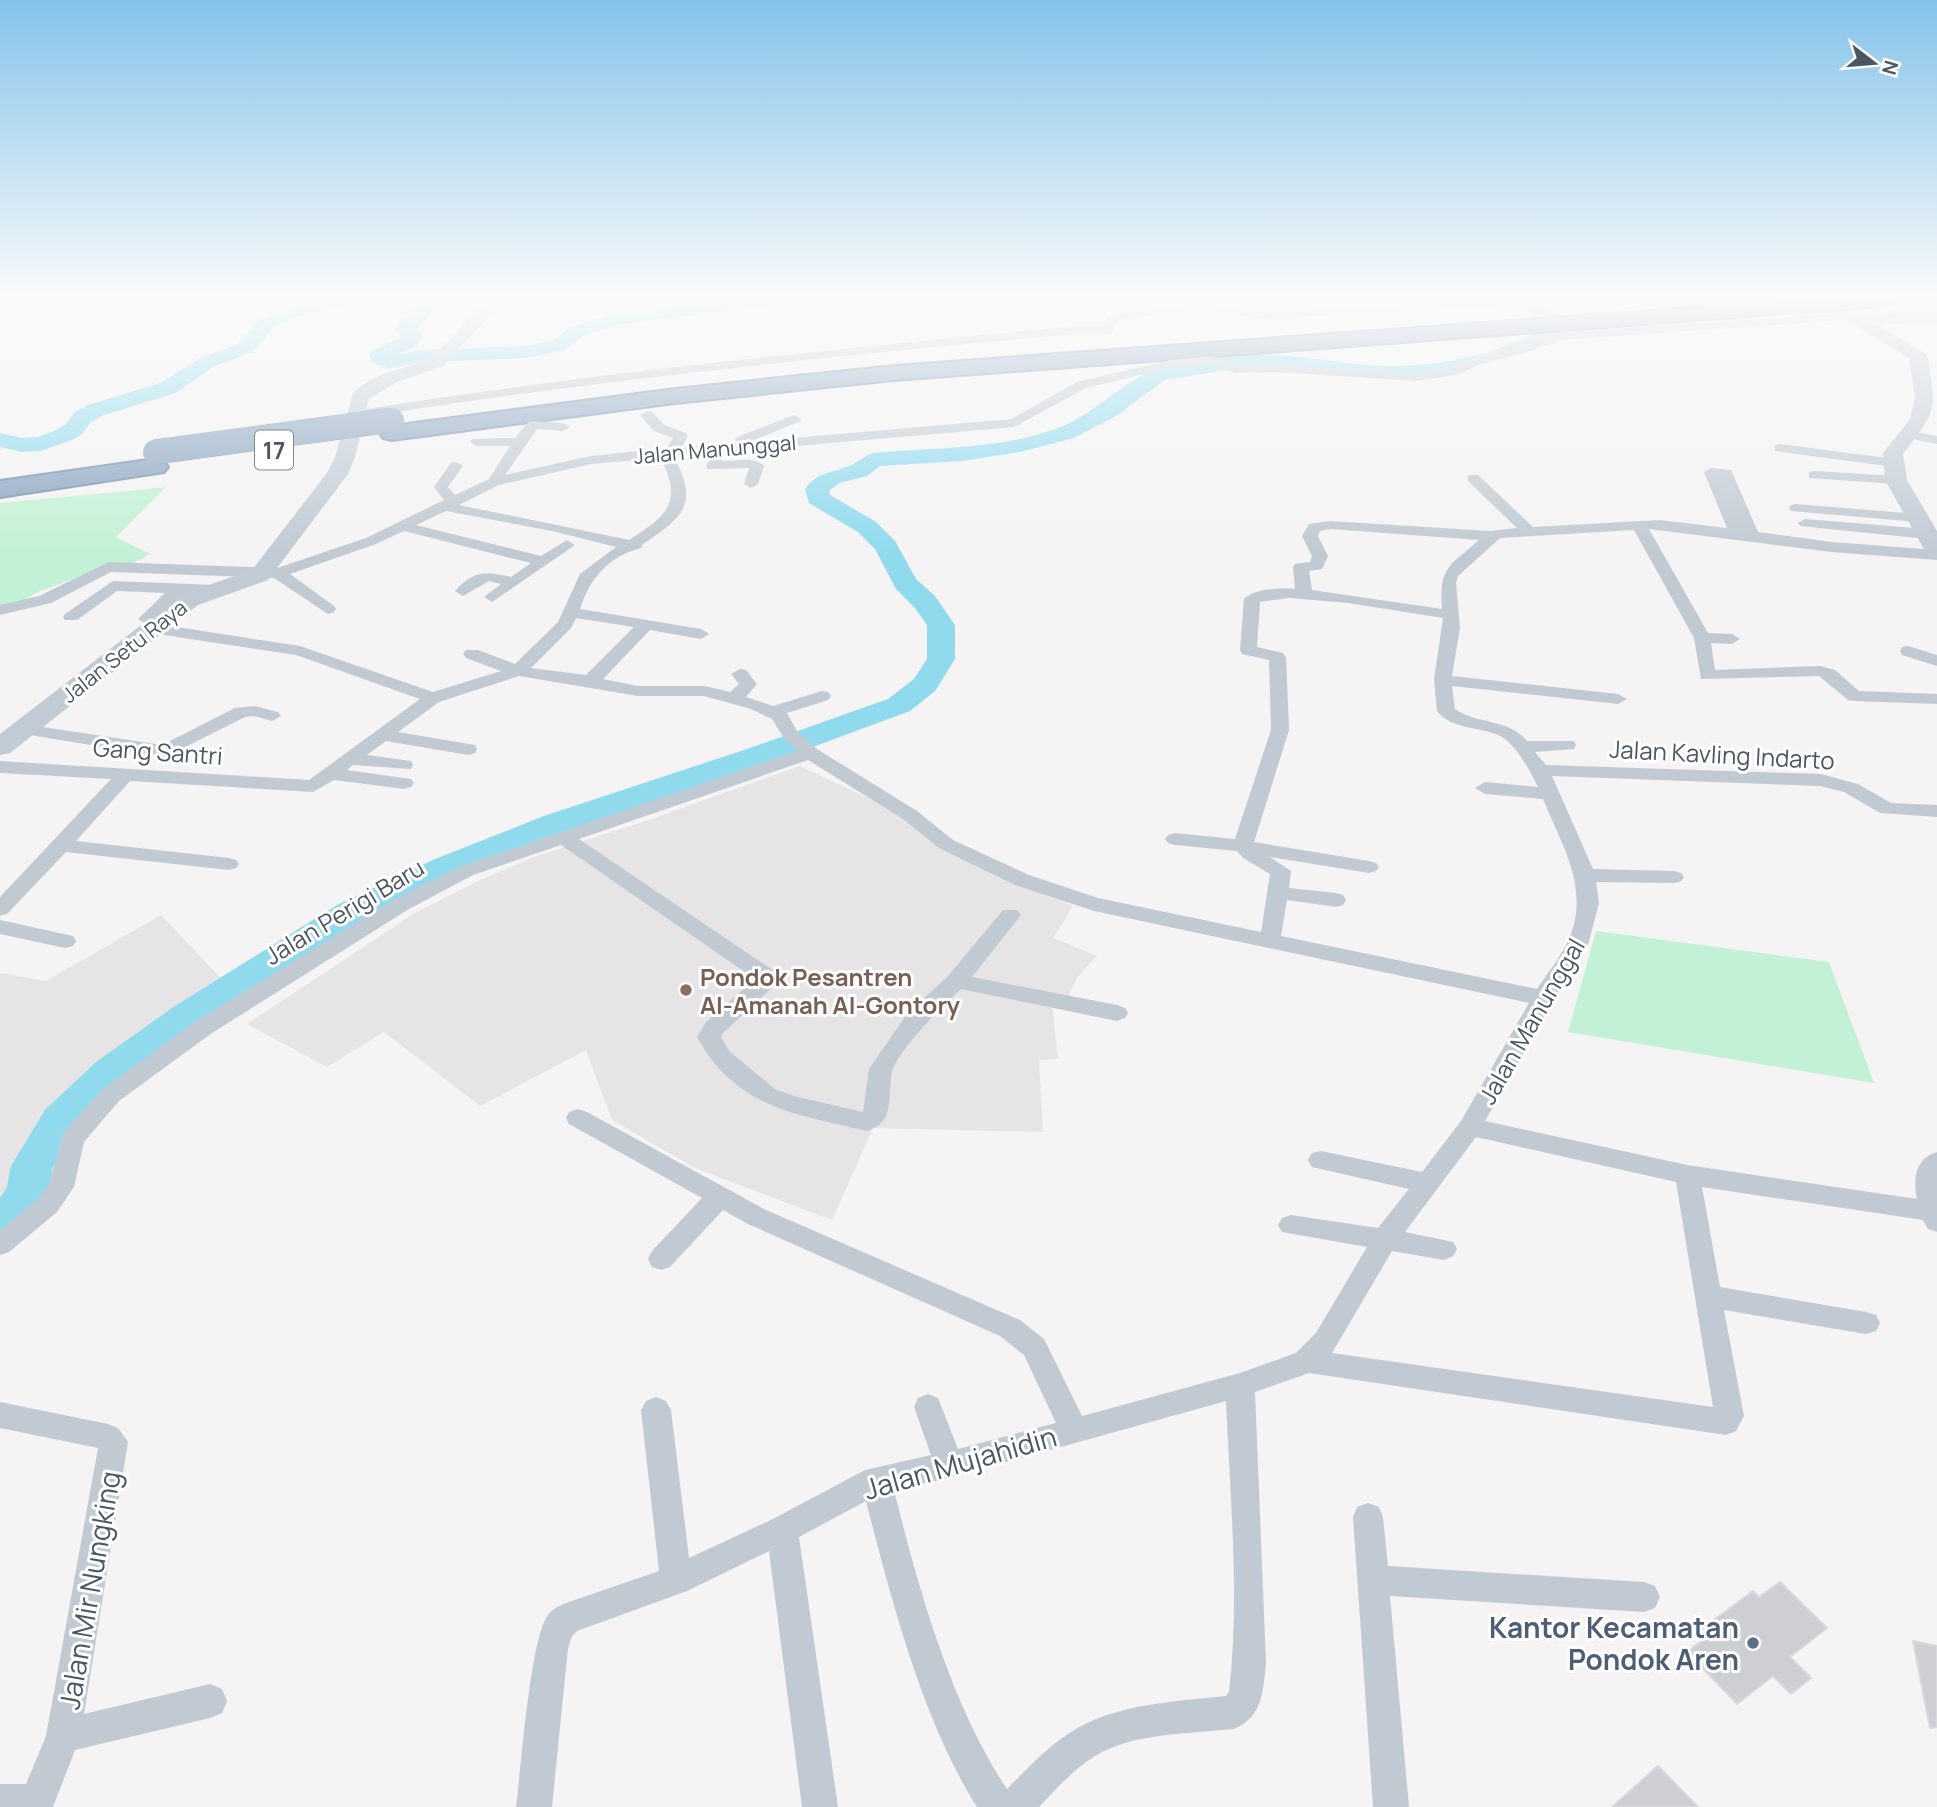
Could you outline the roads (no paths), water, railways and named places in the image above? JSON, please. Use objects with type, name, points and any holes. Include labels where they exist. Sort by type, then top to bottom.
[{"type":"highway","name":"17","points":[[0,489],[155,460],[392,426],[787,384]]},
{"type":"highway","name":"17","points":[[0,473],[155,460]]},
{"type":"street","points":[[270,574],[337,474],[345,457],[360,398],[376,384]]},
{"type":"street","points":[[357,415],[454,399],[572,384]]},
{"type":"street","name":"Jalan Manunggal","points":[[270,574],[371,541],[494,482],[590,460],[1014,423],[1025,419],[1055,399],[1088,384]]},
{"type":"street","points":[[1923,384],[1925,398],[1920,420],[1894,449],[1895,471],[1930,539]]},
{"type":"street","points":[[332,774],[348,759],[433,698],[518,671],[565,624],[580,585],[587,575],[633,545],[676,509],[681,497],[668,452],[681,436],[659,428],[647,415]]},
{"type":"street","points":[[751,484],[757,466],[754,464],[713,466],[722,448],[794,419]]},
{"type":"street","points":[[494,482],[519,442],[535,425],[563,427]]},
{"type":"street","points":[[1908,434],[1937,439]]},
{"type":"street","points":[[477,442],[519,442]]},
{"type":"street","points":[[1780,448],[1895,471]]},
{"type":"street","points":[[456,466],[441,487],[448,504],[610,542],[652,547]]},
{"type":"street","points":[[1814,475],[1895,471]]},
{"type":"street","points":[[1473,478],[1530,532]]},
{"type":"street","points":[[1796,508],[1930,539]]},
{"type":"street","points":[[1805,523],[1930,539]]},
{"type":"street","points":[[1304,594],[1301,567],[1316,566],[1320,556],[1310,536],[1314,527],[1330,525],[1493,536],[1505,533],[1660,524],[1832,547],[1930,539]]},
{"type":"street","points":[[1639,525],[1702,638],[1707,675],[1820,671],[1829,674],[1854,696],[1937,699]]},
{"type":"street","points":[[401,526],[544,561]]},
{"type":"street","name":"Jalan Manunggal","points":[[1427,1183],[1470,1127],[1542,998],[1577,945],[1589,903],[1585,876],[1540,769],[1506,731],[1450,716],[1446,710],[1443,680],[1452,615],[1448,583],[1451,574],[1493,536]]},
{"type":"street","points":[[492,597],[567,545]]},
{"type":"street","points":[[0,610],[22,607],[57,595],[89,575],[109,567],[270,574],[328,609]]},
{"type":"street","name":"Jalan Setu Raya","points":[[0,747],[148,623],[188,600],[270,574]]},
{"type":"street","points":[[463,592],[487,576],[514,582]]},
{"type":"street","points":[[71,617],[113,586],[215,590]]},
{"type":"street","points":[[148,623],[180,588]]},
{"type":"street","points":[[1243,846],[1280,730],[1277,657],[1248,650],[1251,601],[1262,594],[1304,594],[1452,615]]},
{"type":"street","points":[[0,626],[22,607]]},
{"type":"street","points":[[571,612],[701,634]]},
{"type":"street","points":[[148,623],[300,651],[433,698]]},
{"type":"street","points":[[590,681],[610,664],[646,624]]},
{"type":"street","points":[[1702,638],[1732,639]]},
{"type":"street","points":[[1908,651],[1937,661]]},
{"type":"street","points":[[472,654],[518,671],[662,693],[705,691],[774,711],[822,696]]},
{"type":"street","points":[[734,699],[748,684],[740,674]]},
{"type":"street","points":[[662,693],[677,678]]},
{"type":"street","points":[[1443,680],[1618,699]]},
{"type":"street","points":[[23,729],[165,751],[242,712],[255,711],[272,716]]},
{"type":"street","points":[[774,711],[800,744],[909,815],[947,844],[1022,880],[1094,904],[1542,998]]},
{"type":"street","points":[[384,735],[468,749]]},
{"type":"street","name":"Jalan Perigi Baru","points":[[0,1245],[48,1205],[61,1187],[72,1139],[111,1095],[183,1042],[438,883],[564,838],[800,744]]},
{"type":"street","points":[[1521,747],[1567,745]]},
{"type":"street","points":[[332,774],[404,774],[348,759]]},
{"type":"street","name":"Gang Santri","points":[[0,767],[313,786],[332,774]]},
{"type":"street","name":"Jalan Kavling Indarto","points":[[1540,769],[1821,780],[1851,788],[1887,808],[1937,811]]},
{"type":"street","points":[[0,909],[126,774]]},
{"type":"street","points":[[1485,788],[1548,793]]},
{"type":"street","points":[[564,838],[769,978],[714,1028],[709,1037],[720,1057],[767,1096],[789,1104],[867,1122],[876,1114],[881,1069],[915,1020],[956,982],[1010,915]]},
{"type":"street","points":[[1175,839],[1243,846],[1370,867]]},
{"type":"street","points":[[61,845],[229,864]]},
{"type":"street","points":[[1243,846],[1250,854],[1281,871],[1270,940]]},
{"type":"street","points":[[1585,876],[1674,877]]},
{"type":"street","points":[[1279,893],[1336,900]]},
{"type":"street","points":[[0,928],[65,941]]},
{"type":"street","points":[[956,982],[1117,1013]]},
{"type":"street","points":[[578,1118],[757,1217],[1010,1328],[1034,1347],[1074,1429]]},
{"type":"street","points":[[1470,1127],[1687,1175],[1936,1217],[1926,1178],[1930,1166],[1937,1161]]},
{"type":"street","points":[[1321,1160],[1427,1183]]},
{"type":"street","points":[[1306,1361],[1726,1422],[1729,1416],[1687,1175]]},
{"type":"street","name":"Jalan Mujahidin","points":[[534,1807],[552,1648],[558,1627],[566,1619],[676,1580],[782,1530],[876,1480],[949,1465],[1240,1385],[1295,1367],[1306,1361],[1326,1341],[1386,1238],[1427,1183]]},
{"type":"street","points":[[662,1259],[720,1196]]},
{"type":"street","points":[[1291,1225],[1444,1249]]},
{"type":"street","points":[[1708,1296],[1866,1323]]},
{"type":"street","points":[[1013,1807],[1082,1745],[1106,1733],[1132,1725],[1234,1712],[1245,1700],[1248,1663],[1247,1540],[1240,1385]]},
{"type":"street","points":[[928,1407],[949,1465]]},
{"type":"street","points":[[656,1410],[676,1580]]},
{"type":"street","name":"Jalan Mir Nungking","points":[[0,1415],[108,1437],[113,1442],[92,1581],[62,1736],[36,1804]]},
{"type":"street","points":[[876,1480],[892,1549],[938,1686],[978,1777],[998,1807]]},
{"type":"street","points":[[1368,1517],[1391,1807]]},
{"type":"street","points":[[782,1530],[820,1807]]},
{"type":"street","points":[[1374,1580],[1644,1597]]},
{"type":"street","points":[[62,1736],[210,1701]]},
{"type":"street","points":[[0,1802],[36,1804]]},
{"type":"waterway","points":[[0,440],[22,445],[41,444],[74,429],[83,417],[96,410],[135,400],[174,384]]},
{"type":"waterway","points":[[0,1221],[15,1210],[28,1190],[32,1166],[59,1121],[110,1072],[188,1015],[349,913],[447,866],[556,823],[758,756],[899,705],[925,685],[941,659],[941,625],[925,602],[905,583],[886,546],[867,527],[818,498],[817,489],[831,478],[859,471],[874,460],[931,454],[962,454],[1020,445],[1066,433],[1108,411],[1142,384]]},
{"type":"place","name":"Pondok Pesantren Al-Amanah Al-Gontory","points":[[686,990]]},
{"type":"place","name":"Kantor Kecamatan Pondok Aren","points":[[1753,1643]]}]
